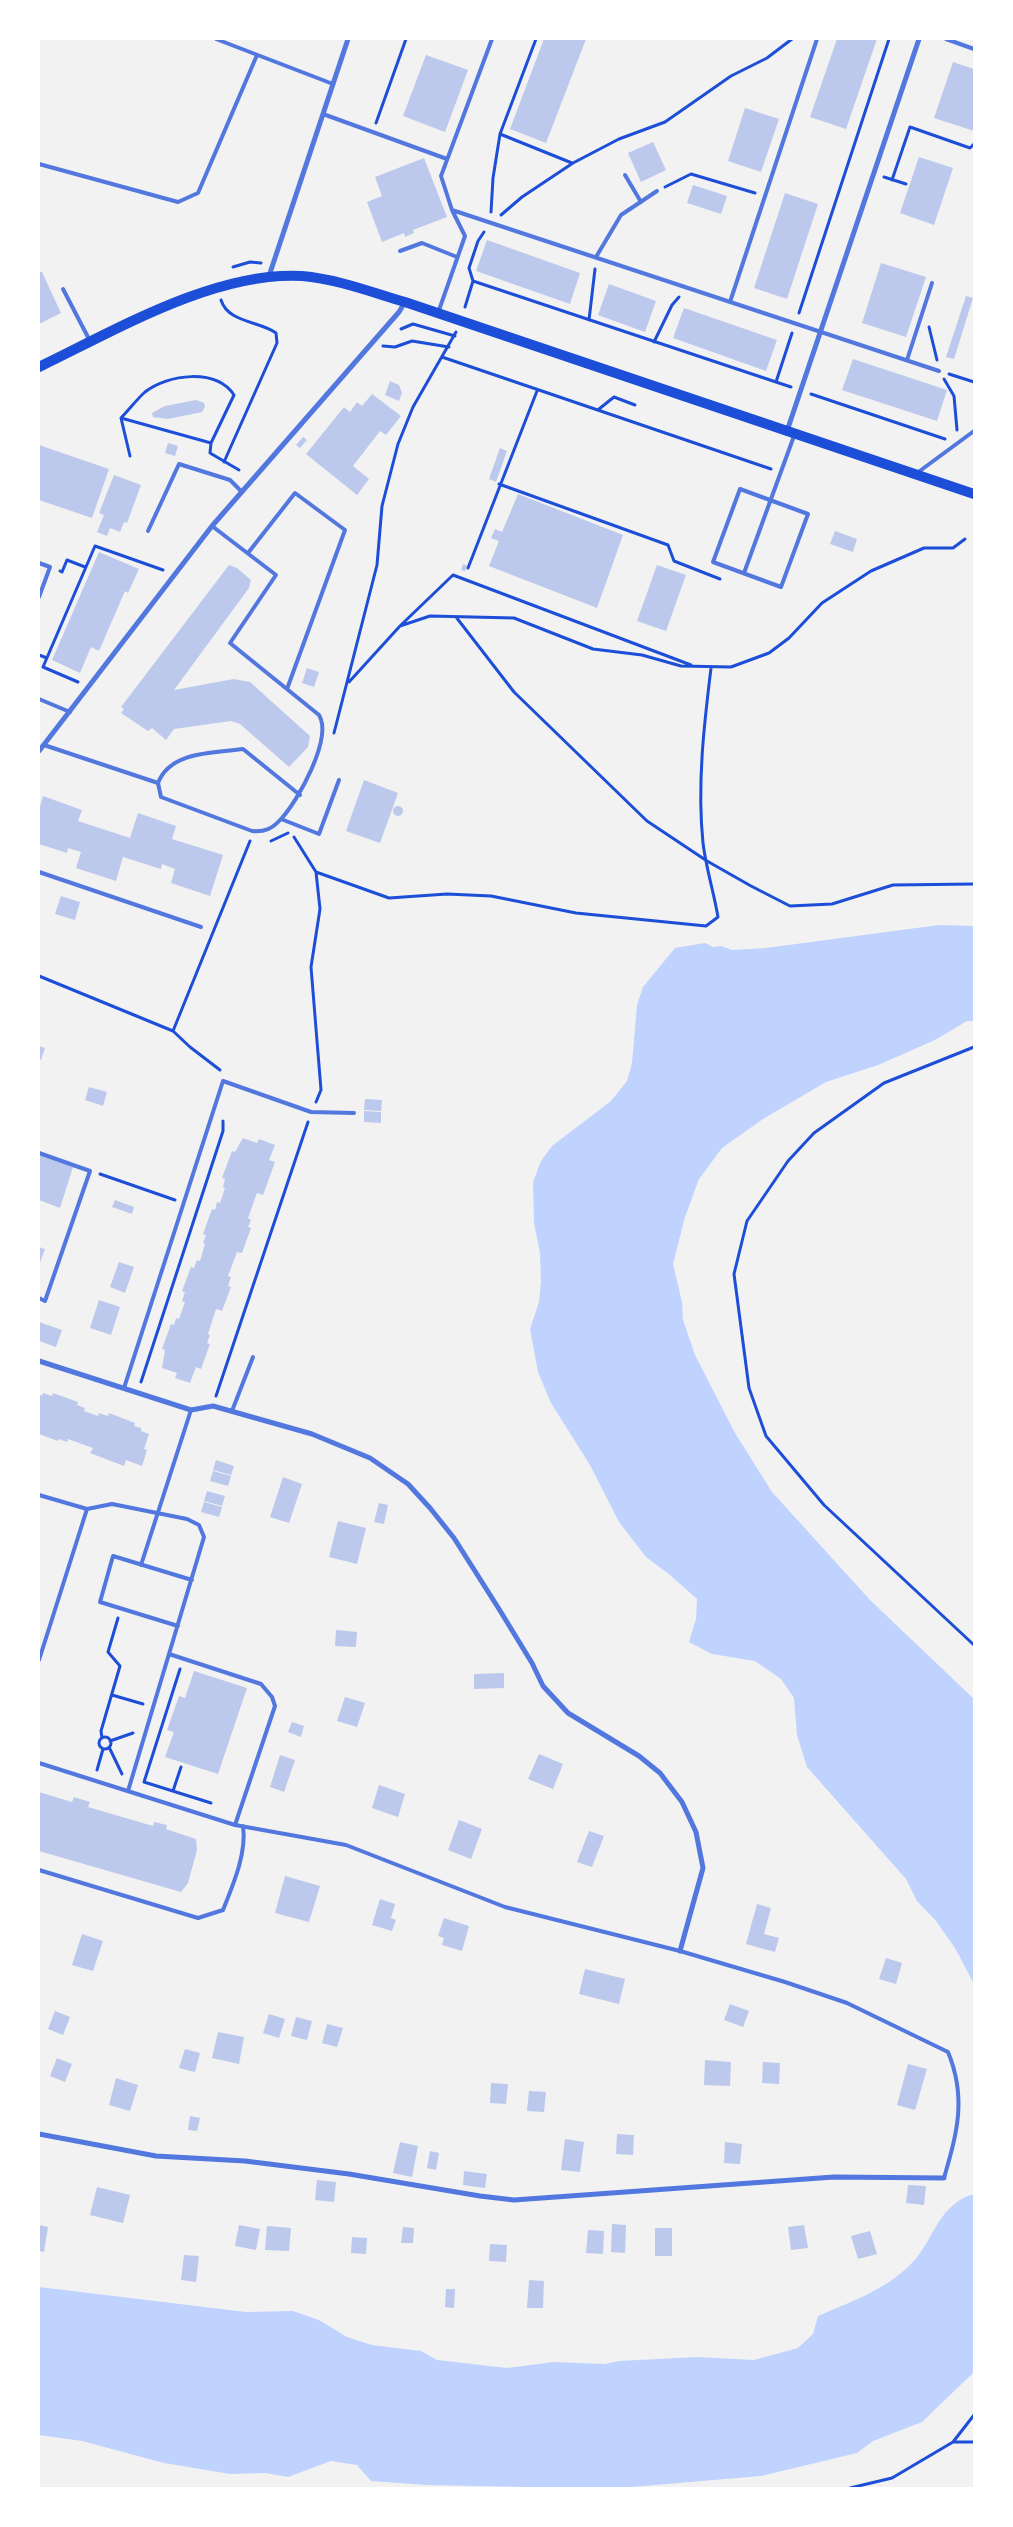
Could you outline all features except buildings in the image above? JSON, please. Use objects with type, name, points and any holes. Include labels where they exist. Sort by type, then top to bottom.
[{"type":"main road","points":[[39,367],[160,308],[217,288],[270,276],[320,278],[405,302],[974,494]]},
{"type":"street","points":[[270,276],[348,39]]},
{"type":"street","points":[[791,432],[801,391],[920,39]]},
{"type":"street","points":[[39,752],[212,526],[399,312],[405,302]]},
{"type":"street","points":[[39,1361],[191,1410],[213,1406],[312,1434],[370,1458],[408,1484],[454,1538],[518,1640],[543,1686],[568,1713],[639,1756],[660,1773],[682,1802],[696,1832],[703,1868],[680,1951]]},
{"type":"street","points":[[39,2134],[156,2156],[246,2161],[349,2174],[471,2195],[514,2200],[834,2177],[944,2178]]},
{"type":"lane","points":[[216,39],[333,84]]},
{"type":"lane","points":[[438,313],[465,236],[452,210],[441,176],[492,39]]},
{"type":"lane","points":[[730,302],[817,39]]},
{"type":"lane","points":[[946,39],[974,49]]},
{"type":"lane","points":[[39,164],[178,202],[198,192],[257,55]]},
{"type":"lane","points":[[323,114],[447,159]]},
{"type":"lane","points":[[624,175],[641,202]]},
{"type":"lane","points":[[596,257],[621,215],[657,191]]},
{"type":"lane","points":[[452,210],[939,371]]},
{"type":"lane","points":[[400,251],[422,243],[457,257]]},
{"type":"lane","points":[[907,360],[932,283]]},
{"type":"lane","points":[[63,289],[90,342]]},
{"type":"lane","points":[[744,573],[781,472],[791,432]]},
{"type":"lane","points":[[916,474],[974,432]]},
{"type":"lane","points":[[148,530],[179,464],[230,480],[241,491]]},
{"type":"lane","points":[[740,489],[771,500],[808,514],[781,586],[713,562],[740,489]]},
{"type":"lane","points":[[248,553],[295,492],[345,530],[287,689]]},
{"type":"lane","points":[[212,526],[276,574],[230,643],[319,715],[323,722],[324,731],[300,795],[281,819],[274,826],[263,832],[252,831],[161,797],[158,783],[162,771],[183,758],[243,749],[300,795]]},
{"type":"lane","points":[[39,563],[50,567],[39,597]]},
{"type":"lane","points":[[39,699],[70,712]]},
{"type":"lane","points":[[44,745],[158,783]]},
{"type":"lane","points":[[281,819],[320,834],[339,780]]},
{"type":"lane","points":[[39,872],[201,927]]},
{"type":"lane","points":[[124,1388],[223,1081],[311,1112],[354,1113]]},
{"type":"lane","points":[[39,1153],[90,1171],[46,1301],[39,1298]]},
{"type":"lane","points":[[232,1411],[253,1356]]},
{"type":"lane","points":[[141,1565],[191,1410]]},
{"type":"lane","points":[[39,1495],[87,1509],[112,1504],[187,1519],[199,1525],[204,1537],[128,1789]]},
{"type":"lane","points":[[39,1660],[87,1509]]},
{"type":"lane","points":[[178,1626],[100,1602],[113,1556],[192,1580]]},
{"type":"lane","points":[[169,1654],[261,1684],[272,1697],[275,1706],[235,1825]]},
{"type":"lane","points":[[39,1763],[128,1789],[235,1825],[346,1845],[505,1907],[680,1951],[847,2002],[948,2052],[954,2067],[959,2124],[944,2178]]},
{"type":"lane","points":[[39,1870],[198,1918],[210,1916],[223,1910],[234,1882],[244,1835],[243,1826]]},
{"type":"path","points":[[372,132],[406,39]]},
{"type":"path","points":[[491,223],[493,178],[500,134],[536,39]]},
{"type":"path","points":[[792,39],[767,58],[731,76],[665,122],[619,139],[573,164],[522,197],[491,223],[478,241],[469,268],[473,282],[959,443]]},
{"type":"path","points":[[776,382],[889,39]]},
{"type":"path","points":[[892,180],[910,127],[970,148],[974,144]]},
{"type":"path","points":[[500,134],[573,164]]},
{"type":"path","points":[[874,173],[906,184]]},
{"type":"path","points":[[657,191],[691,174],[765,197]]},
{"type":"path","points":[[589,320],[596,257]]},
{"type":"path","points":[[654,342],[672,306],[686,287]]},
{"type":"path","points":[[217,288],[223,306],[239,319],[267,326],[276,333],[276,343],[224,462]]},
{"type":"path","points":[[332,740],[377,565],[382,506],[398,444],[413,407],[455,336],[412,324],[398,330]]},
{"type":"path","points":[[382,346],[387,340]]},
{"type":"path","points":[[395,347],[412,341],[449,346]]},
{"type":"path","points":[[442,357],[537,391],[599,410],[781,472]]},
{"type":"path","points":[[939,371],[974,382]]},
{"type":"path","points":[[120,418],[146,391],[166,380],[186,377],[211,378],[228,387],[234,395],[211,443],[210,453],[239,470]]},
{"type":"path","points":[[468,568],[499,484],[537,391]]},
{"type":"path","points":[[599,410],[614,397],[635,405]]},
{"type":"path","points":[[120,418],[211,443]]},
{"type":"path","points":[[120,418],[130,456]]},
{"type":"path","points":[[499,484],[668,545],[674,561],[720,579]]},
{"type":"path","points":[[400,626],[430,616],[514,618],[593,648],[642,655],[681,666],[731,667],[769,653],[789,638],[822,603],[871,571],[924,548],[953,548],[965,539]]},
{"type":"path","points":[[90,686],[43,668],[95,546],[163,570]]},
{"type":"path","points":[[50,567],[62,572],[67,560],[85,567]]},
{"type":"path","points":[[348,683],[400,626],[453,575],[694,666]]},
{"type":"path","points":[[456,617],[514,692],[647,821],[707,861],[790,906],[832,904],[893,886],[974,884]]},
{"type":"path","points":[[39,655],[47,658]]},
{"type":"path","points":[[316,872],[389,898],[447,894],[491,896],[576,913],[706,926],[718,918],[703,844],[702,766],[710,668]]},
{"type":"path","points":[[265,842],[276,841],[284,836],[294,824]]},
{"type":"path","points":[[173,1030],[250,841],[258,842]]},
{"type":"path","points":[[213,1406],[311,1112],[321,1090],[311,967],[320,909],[316,872],[302,849]]},
{"type":"path","points":[[39,976],[173,1030],[190,1047],[221,1070],[223,1081]]},
{"type":"path","points":[[974,1047],[884,1083],[814,1133],[788,1161],[747,1221],[734,1274],[749,1388],[766,1436],[824,1505],[974,1645]]},
{"type":"path","points":[[138,1393],[223,1131],[223,1111]]},
{"type":"path","points":[[90,1171],[198,1208]]},
{"type":"path","points":[[94,1780],[103,1749],[99,1743],[102,1738],[101,1731],[120,1666],[108,1652],[122,1608]]},
{"type":"path","points":[[183,1659],[144,1782],[211,1803]]},
{"type":"path","points":[[112,1695],[153,1707]]},
{"type":"path","points":[[102,1738],[110,1741],[146,1729]]},
{"type":"path","points":[[110,1741],[109,1747],[128,1789]]},
{"type":"path","points":[[103,1749],[109,1747]]},
{"type":"path","points":[[169,1804],[181,1767]]},
{"type":"path","points":[[850,2488],[892,2478],[953,2442],[974,2415]]},
{"type":"path","points":[[953,2442],[974,2442]]},
{"type":"water","points":[[939,925],[974,926],[974,1021],[967,1021],[935,1040],[878,1065],[826,1082],[763,1119],[722,1148],[699,1179],[685,1217],[673,1264],[682,1302],[683,1320],[695,1355],[735,1433],[772,1492],[870,1600],[974,1699],[974,1984],[955,1948],[936,1921],[917,1901],[906,1879],[807,1767],[797,1735],[794,1698],[781,1679],[755,1661],[712,1654],[689,1642],[696,1619],[697,1599],[646,1557],[619,1522],[590,1465],[551,1403],[538,1372],[530,1329],[539,1302],[541,1281],[540,1253],[534,1223],[533,1182],[541,1161],[552,1146],[611,1101],[627,1081],[632,1063],[637,1005],[643,987],[675,948],[705,943],[713,947],[721,946],[732,950],[766,948]]},
{"type":"water","points":[[974,2194],[974,2372],[922,2422],[873,2441],[857,2453],[761,2476],[632,2487],[575,2488],[427,2485],[371,2481],[357,2465],[331,2461],[288,2477],[265,2473],[230,2474],[164,2463],[82,2441],[39,2435],[39,2287],[246,2312],[293,2311],[319,2320],[347,2337],[372,2345],[421,2351],[437,2360],[507,2368],[554,2362],[605,2364],[619,2361],[698,2357],[754,2360],[798,2348],[813,2334],[818,2316],[866,2295],[899,2275],[917,2257],[943,2216],[951,2207],[961,2199]]}]
